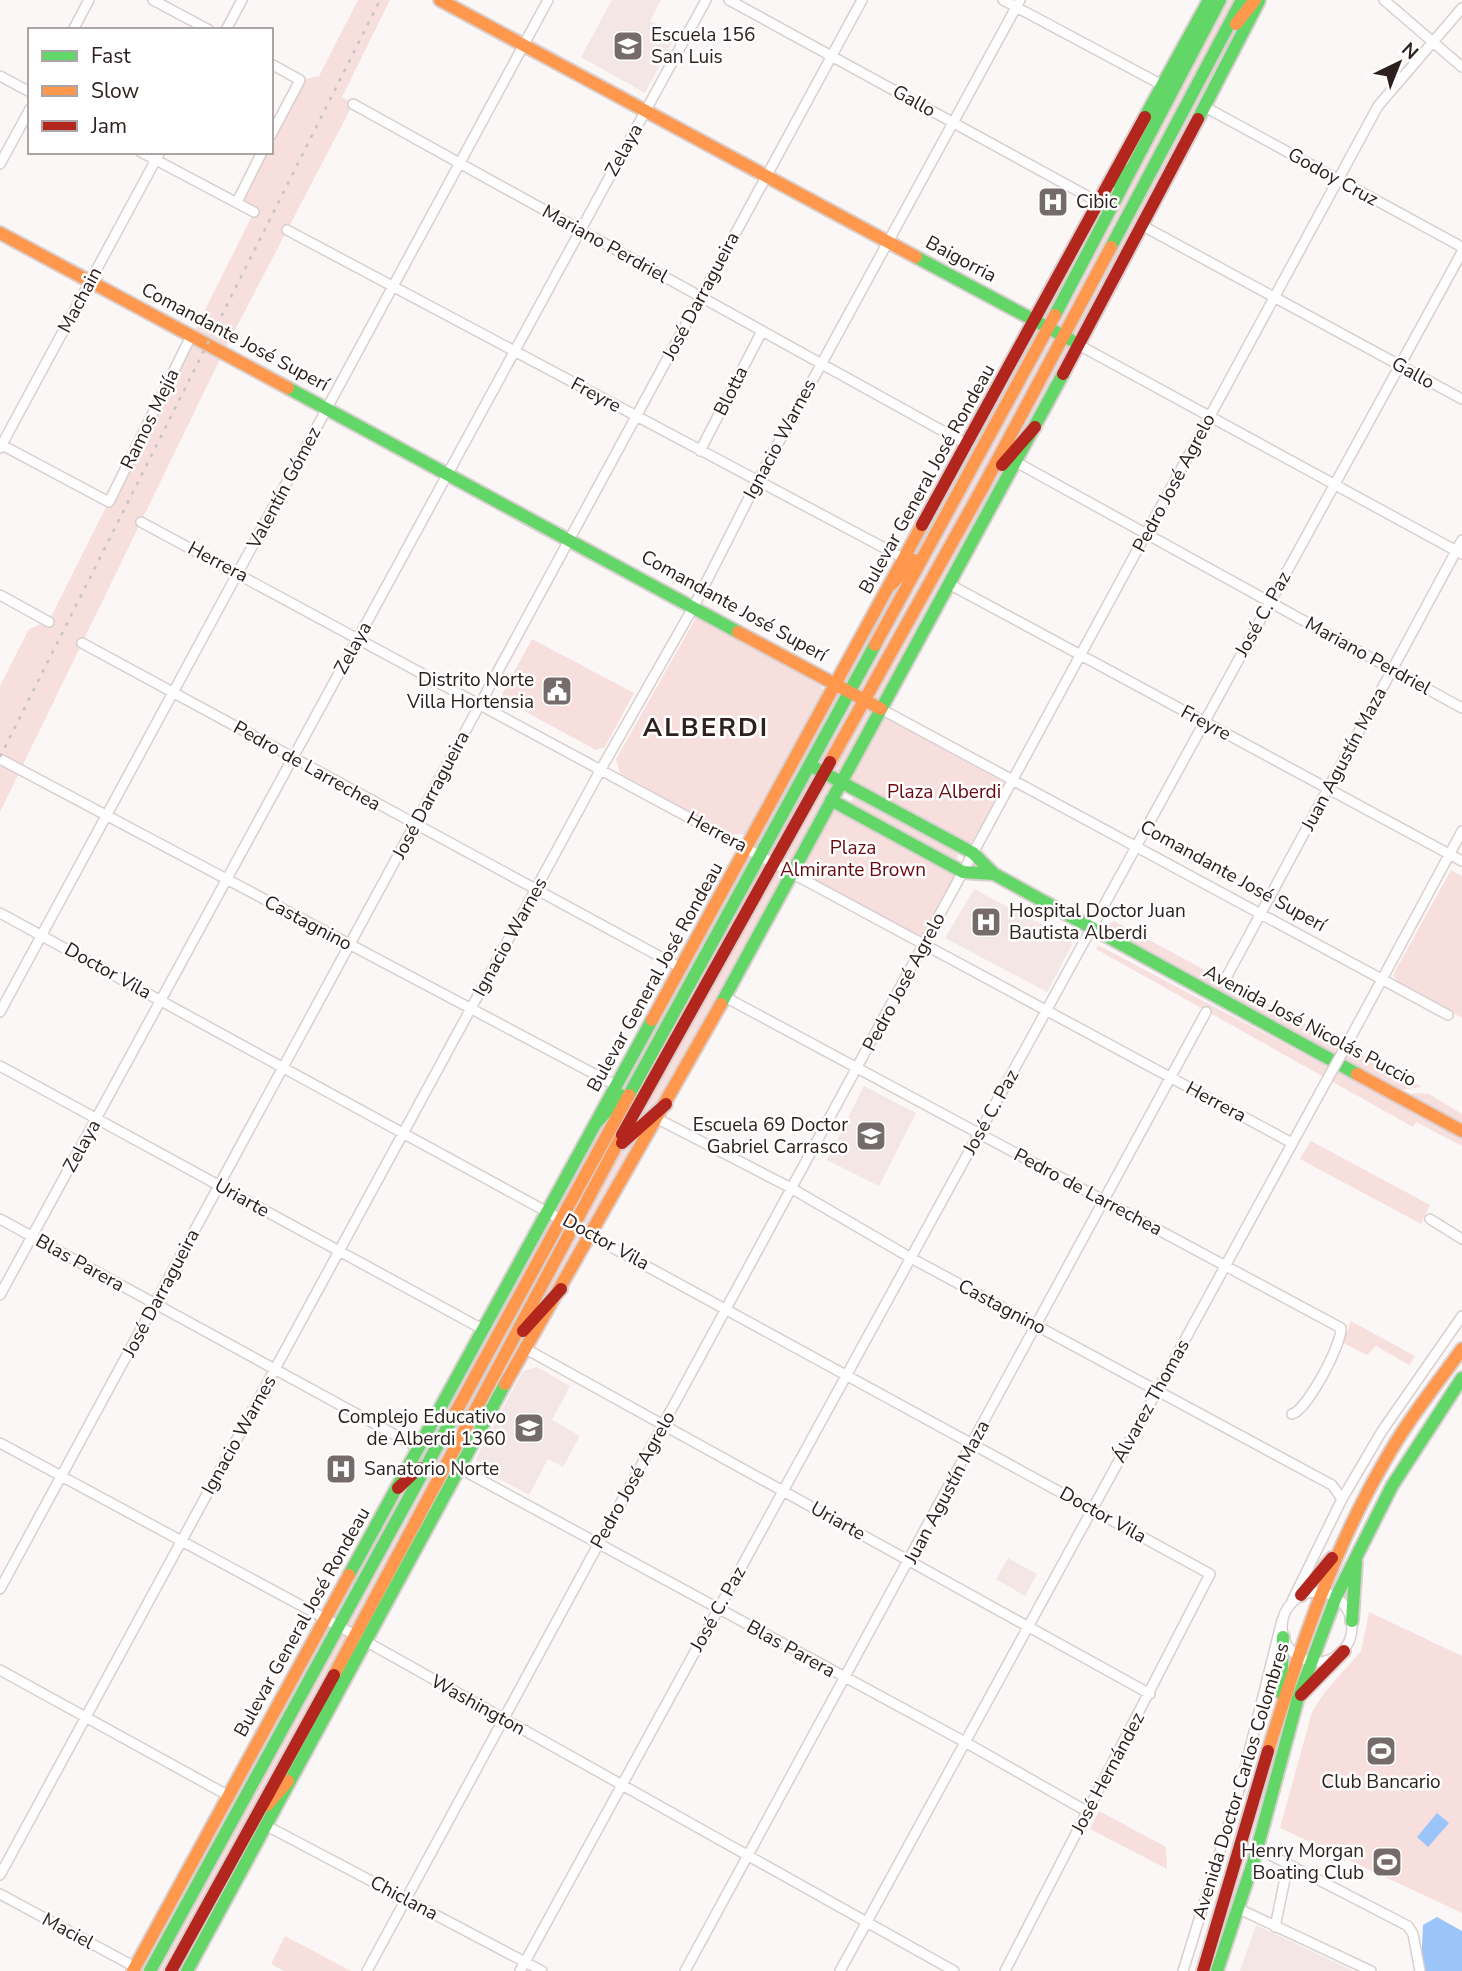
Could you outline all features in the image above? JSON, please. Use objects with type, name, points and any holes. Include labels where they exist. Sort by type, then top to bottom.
[{"type":"main road","name":"Baigorria","points":[[440,0],[1077,344]]},
{"type":"main road","name":"Bulevar General José Rondeau","points":[[150,1971],[809,765],[905,559],[1209,0]]},
{"type":"main road","name":"Bulevar General José Rondeau","points":[[137,1970],[229,1796],[796,758],[843,688],[927,547],[1049,327],[1220,0]]},
{"type":"main road","points":[[187,1971],[288,1782],[506,1350],[772,862],[983,487],[1242,0]]},
{"type":"main road","points":[[1212,56],[1258,0]]},
{"type":"main road","points":[[171,1971],[248,1828],[360,1639],[512,1368],[526,1349],[658,1119],[1016,463],[1077,344],[1143,226],[1258,0]]},
{"type":"main road","points":[[1112,182],[1132,168]]},
{"type":"main road","name":"Comandante José Superí","points":[[0,233],[881,709]]},
{"type":"main road","points":[[983,487],[1035,427]]},
{"type":"main road","points":[[892,584],[927,547]]},
{"type":"main road","name":"Avenida José Nicolás Puccio","points":[[796,758],[973,853],[994,874],[1091,929],[1462,1130]]},
{"type":"main road","name":"Avenida José Nicolás Puccio","points":[[831,800],[962,872],[994,874]]},
{"type":"main road","points":[[598,1121],[640,1073]]},
{"type":"main road","points":[[613,1151],[666,1104]]},
{"type":"main road","points":[[506,1350],[561,1289]]},
{"type":"main road","name":"Avenida Doctor Carlos Colombres","points":[[1211,1969],[1281,1700],[1322,1591],[1390,1453],[1462,1349]]},
{"type":"main road","name":"Avenida Doctor Carlos Colombres","points":[[1211,1969],[1237,1909],[1257,1848],[1298,1698],[1336,1597],[1413,1451],[1462,1378]]},
{"type":"main road","points":[[398,1488],[430,1457]]},
{"type":"main road","points":[[1296,1598],[1343,1545]]},
{"type":"main road","points":[[1352,1621],[1357,1553]]},
{"type":"main road","points":[[1281,1700],[1283,1637]]},
{"type":"main road","points":[[1298,1698],[1344,1651]]},
{"type":"main road","points":[[248,1828],[288,1782]]},
{"type":"main road","points":[[137,1970],[161,1952]]},
{"type":"street","points":[[74,28],[89,0]]},
{"type":"street","points":[[153,0],[205,28]]},
{"type":"street","points":[[227,28],[242,0]]},
{"type":"street","name":"Valentín Gómez","points":[[0,1012],[548,0]]},
{"type":"street","name":"Zelaya","points":[[0,1295],[706,0]]},
{"type":"street","name":"Gallo","points":[[729,0],[1100,203]]},
{"type":"street","name":"José Darragueira","points":[[0,1589],[862,0]]},
{"type":"street","points":[[1003,0],[1018,4],[1164,86]]},
{"type":"street","points":[[1384,0],[1462,67]]},
{"type":"street","name":"Ignacio Warnes","points":[[0,1875],[601,769],[694,606],[757,482],[1018,4]]},
{"type":"street","name":"Pedro José Agrelo","points":[[367,1971],[1378,106],[1462,8]]},
{"type":"street","points":[[273,65],[300,80],[273,131]]},
{"type":"street","points":[[0,76],[28,91]]},
{"type":"street","name":"Mariano Perdriel","points":[[353,104],[968,445]]},
{"type":"street","name":"Godoy Cruz","points":[[1205,107],[1462,250]]},
{"type":"street","points":[[0,164],[28,113]]},
{"type":"street","points":[[237,202],[261,154]]},
{"type":"street","points":[[158,156],[254,212]]},
{"type":"street","name":"Machain","points":[[1,446],[158,156]]},
{"type":"street","name":"Gallo","points":[[1143,226],[1462,399]]},
{"type":"street","name":"Freyre","points":[[287,230],[905,559]]},
{"type":"street","name":"José C. Paz","points":[[522,1966],[1462,250]]},
{"type":"street","name":"Blotta","points":[[700,451],[762,331]]},
{"type":"street","name":"Ramos Mejía","points":[[1,446],[109,502],[191,336]]},
{"type":"street","name":"Baigorria","points":[[1077,344],[1459,553]]},
{"type":"street","name":"Mariano Perdriel","points":[[1016,463],[1462,708]]},
{"type":"street","name":"Herrera","points":[[141,522],[1292,1143]]},
{"type":"street","name":"Juan Agustín Maza","points":[[1226,978],[1392,670],[1459,553],[1462,540]]},
{"type":"street","name":"Freyre","points":[[949,584],[1462,861]]},
{"type":"street","points":[[0,595],[49,622]]},
{"type":"street","name":"Pedro de Larrechea","points":[[82,643],[681,968]]},
{"type":"street","name":"Comandante José Superí","points":[[881,709],[1014,778],[1448,1015]]},
{"type":"street","name":"Castagnino","points":[[0,759],[617,1086]]},
{"type":"street","name":"Álvarez Thomas","points":[[840,1971],[1462,831]]},
{"type":"street","name":"Doctor Vila","points":[[0,913],[574,1224],[1210,1574]]},
{"type":"street","name":"Pedro de Larrechea","points":[[725,997],[1341,1328],[1338,1346],[1303,1407],[1292,1414]]},
{"type":"street","name":"Juan Agustín Maza","points":[[685,1971],[750,1857],[1206,1012]]},
{"type":"street","name":"Uriarte","points":[[0,1066],[484,1330]]},
{"type":"street","name":"Castagnino","points":[[658,1119],[791,1188],[911,1258],[1332,1485],[1342,1499]]},
{"type":"street","name":"Blas Parera","points":[[0,1219],[419,1448]]},
{"type":"street","points":[[1430,1219],[1462,1239]]},
{"type":"street","points":[[1183,1971],[1241,1784],[1282,1620],[1296,1598],[1342,1499],[1382,1430],[1462,1315]]},
{"type":"street","name":"Uriarte","points":[[526,1349],[1150,1694]]},
{"type":"street","name":"Washington","points":[[0,1443],[339,1626],[954,1971]]},
{"type":"street","name":"Blas Parera","points":[[457,1467],[965,1742],[1088,1812]]},
{"type":"street","name":"José Hernández","points":[[1004,1971],[1210,1574]]},
{"type":"street","points":[[1282,1620],[1283,1637],[1298,1657],[1311,1662],[1334,1658],[1344,1651],[1352,1632],[1352,1621],[1347,1607],[1336,1597],[1322,1591],[1296,1598]]},
{"type":"street","points":[[0,1670],[229,1796]]},
{"type":"street","name":"Chiclana","points":[[265,1825],[406,1899],[522,1966],[542,1971]]},
{"type":"street","points":[[1257,1848],[1408,1926],[1413,1934],[1419,1971]]},
{"type":"street","points":[[1275,1927],[1288,1864]]},
{"type":"street","name":"Maciel","points":[[0,1894],[137,1970]]},
{"type":"street","points":[[1237,1909],[1371,1971]]},
{"type":"shaded area","name":"Escuela 156 San Luis","points":[[612,0],[661,0],[650,21],[676,35],[645,93],[581,57]]},
{"type":"shaded area","points":[[974,889],[1071,940],[1072,945],[1047,992],[945,938]]},
{"type":"shaded area","name":"Escuela 69 Doctor Gabriel Carrasco","points":[[864,1086],[916,1113],[879,1186],[827,1160]]},
{"type":"shaded area","name":"Complejo Educativo de Alberdi 1360","points":[[537,1367],[570,1386],[552,1420],[580,1436],[563,1467],[548,1459],[529,1495],[481,1469],[476,1458],[523,1371]]},
{"type":"shaded area","points":[[1008,1558],[1037,1574],[1025,1596],[996,1579]]},
{"type":"shaded area","points":[[1256,1925],[1354,1971],[1240,1971]]},
{"type":"green space","points":[[358,0],[390,0],[342,97],[353,104],[223,353],[0,812],[0,686],[29,629],[49,621],[254,212],[237,202],[261,154],[273,154],[273,131],[300,80],[319,76]]},
{"type":"green space","name":"Plaza Almirante Brown","points":[[1209,0],[1260,0],[831,800],[963,872],[925,944],[792,873],[187,1971],[133,1971]]},
{"type":"green space","points":[[697,616],[817,680],[826,695],[748,835],[729,834],[620,773],[616,759]]},
{"type":"green space","points":[[532,639],[634,693],[605,747],[596,750],[504,700],[502,694]]},
{"type":"green space","name":"Plaza Alberdi","points":[[881,715],[1003,782],[1005,786],[972,842],[965,843],[852,784],[848,776]]},
{"type":"green space","points":[[855,796],[957,850],[958,858],[955,861],[853,807],[851,801]]},
{"type":"green space","points":[[1451,870],[1462,876],[1462,1018],[1398,982],[1393,975]]},
{"type":"green space","points":[[1114,921],[1422,1087],[1401,1090],[1111,932],[1109,925]]},
{"type":"green space","points":[[1098,945],[1462,1138],[1462,1146],[1416,1122],[1413,1127],[1096,949]]},
{"type":"green space","points":[[1414,1093],[1429,1094],[1462,1114],[1462,1123],[1410,1096]]},
{"type":"green space","points":[[1311,1141],[1430,1205],[1421,1224],[1300,1159]]},
{"type":"green space","points":[[1351,1321],[1415,1356],[1409,1365],[1376,1346],[1367,1355],[1343,1343]]},
{"type":"green space","name":"Club Bancario","points":[[1369,1612],[1462,1656],[1462,1913],[1280,1828],[1312,1712],[1324,1693],[1361,1651]]},
{"type":"green space","points":[[1099,1811],[1166,1847],[1167,1869],[1090,1829]]},
{"type":"green space","points":[[285,1936],[351,1971],[284,1971],[271,1964]]},
{"type":"water","points":[[1437,1813],[1449,1823],[1428,1847],[1417,1837]]},
{"type":"water","points":[[1437,1917],[1462,1931],[1462,1971],[1421,1971],[1423,1925]]},
{"type":"railway","points":[[0,757],[380,0]]},
{"type":"traffic: fast","points":[[1145,117],[1209,0]]},
{"type":"traffic: fast","points":[[1055,315],[1220,0]]},
{"type":"traffic: fast","points":[[1111,247],[1242,0]]},
{"type":"traffic: fast","points":[[1198,119],[1259,1]]},
{"type":"traffic: fast","points":[[1112,182],[1131,169]]},
{"type":"traffic: fast","points":[[916,257],[1071,340]]},
{"type":"traffic: fast","points":[[721,1004],[1063,374]]},
{"type":"traffic: fast","points":[[288,388],[738,632]]},
{"type":"traffic: fast","points":[[629,1095],[875,645]]},
{"type":"traffic: fast","points":[[815,768],[973,853],[994,874],[1357,1074]]},
{"type":"traffic: fast","points":[[831,800],[963,872],[994,874]]},
{"type":"traffic: fast","points":[[349,1575],[652,1020]]},
{"type":"traffic: fast","points":[[598,1121],[621,1095]]},
{"type":"traffic: fast","points":[[1217,1971],[1254,1860],[1298,1698],[1336,1597],[1392,1486],[1462,1378]]},
{"type":"traffic: fast","points":[[187,1971],[505,1384]]},
{"type":"traffic: fast","points":[[150,1971],[452,1419]]},
{"type":"traffic: fast","points":[[1352,1621],[1356,1562]]},
{"type":"traffic: fast","points":[[1281,1693],[1283,1637]]},
{"type":"traffic: slow","points":[[440,0],[916,257]]},
{"type":"traffic: slow","points":[[1236,24],[1255,0]]},
{"type":"traffic: slow","points":[[0,233],[288,388]]},
{"type":"traffic: slow","points":[[830,762],[983,487],[1111,247]]},
{"type":"traffic: slow","points":[[875,645],[1055,315]]},
{"type":"traffic: slow","points":[[652,1020],[922,525]]},
{"type":"traffic: slow","points":[[892,584],[914,560]]},
{"type":"traffic: slow","points":[[738,632],[881,709]]},
{"type":"traffic: slow","points":[[505,1384],[721,1004]]},
{"type":"traffic: slow","points":[[1357,1074],[1462,1131]]},
{"type":"traffic: slow","points":[[452,1419],[629,1095]]},
{"type":"traffic: slow","points":[[334,1675],[622,1135]]},
{"type":"traffic: slow","points":[[1268,1751],[1319,1601],[1367,1493],[1422,1403],[1462,1349]]},
{"type":"traffic: slow","points":[[133,1971],[349,1575]]},
{"type":"traffic: slow","points":[[267,1805],[288,1781]]},
{"type":"traffic: jam","points":[[922,525],[1145,117]]},
{"type":"traffic: jam","points":[[1063,374],[1198,119]]},
{"type":"traffic: jam","points":[[1002,465],[1035,427]]},
{"type":"traffic: jam","points":[[622,1135],[830,762]]},
{"type":"traffic: jam","points":[[622,1143],[666,1104]]},
{"type":"traffic: jam","points":[[523,1331],[561,1289]]},
{"type":"traffic: jam","points":[[398,1488],[419,1468]]},
{"type":"traffic: jam","points":[[1301,1595],[1332,1558]]},
{"type":"traffic: jam","points":[[1301,1695],[1344,1651]]},
{"type":"traffic: jam","points":[[171,1971],[334,1675]]},
{"type":"traffic: jam","points":[[1203,1971],[1268,1751]]},
{"type":"place","name":"Escuela 156 San Luis","points":[[628,46]]},
{"type":"place","name":"Cibic","points":[[1053,202]]},
{"type":"place","name":"Distrito Norte Villa Hortensia","points":[[557,691]]},
{"type":"place","name":"Hospital Doctor Juan Bautista Alberdi","points":[[986,922]]},
{"type":"place","name":"Escuela 69 Doctor Gabriel Carrasco","points":[[871,1136]]},
{"type":"place","name":"Complejo Educativo de Alberdi 1360","points":[[529,1428]]},
{"type":"place","name":"Sanatorio Norte","points":[[341,1469]]},
{"type":"place","name":"Club Bancario","points":[[1381,1751]]},
{"type":"place","name":"Henry Morgan Boating Club","points":[[1387,1862]]},
{"type":"district","name":"ALBERDI","points":[[706,727]]}]
